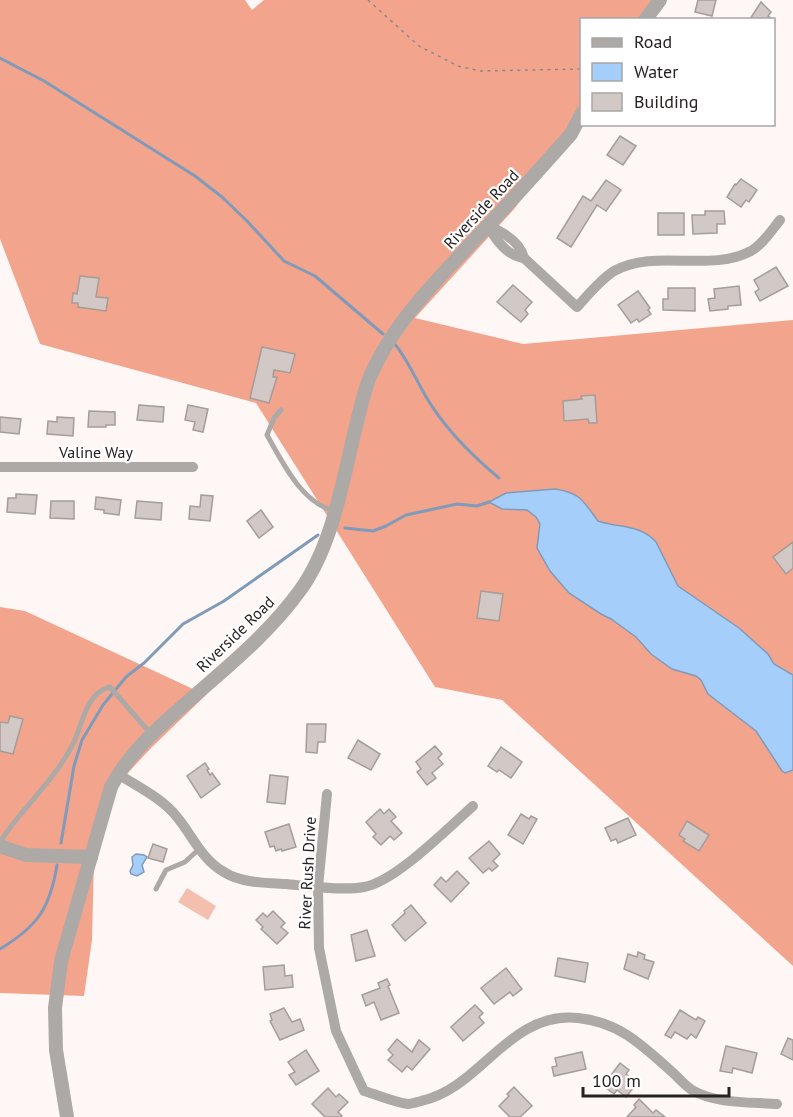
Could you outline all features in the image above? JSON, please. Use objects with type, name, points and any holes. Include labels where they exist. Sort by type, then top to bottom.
[{"type":"street","points":[[646,18],[660,0]]},
{"type":"street","name":"Riverside Road","points":[[67,1117],[56,1050],[55,1008],[61,961],[111,787],[118,774],[152,734],[240,657],[278,619],[303,586],[321,552],[336,512],[365,389],[393,333],[429,288],[571,134],[580,117]]},
{"type":"street","points":[[488,226],[495,239],[515,257],[524,258],[577,307],[614,272],[637,263],[674,260],[714,261],[732,257],[758,246],[780,220]]},
{"type":"street","name":"Valine Way","points":[[0,467],[193,467]]},
{"type":"street","points":[[118,774],[162,801],[177,817],[199,849],[223,872],[243,880],[318,887],[364,887],[391,877],[473,806]]},
{"type":"street","name":"River Rush Drive","points":[[327,794],[318,887],[319,948],[336,1031],[364,1091],[409,1104],[438,1098],[469,1076],[516,1034],[544,1021],[577,1017],[610,1024],[640,1043],[692,1089],[731,1101],[777,1104]]},
{"type":"street","points":[[0,844],[26,855],[91,857]]},
{"type":"lane","points":[[281,410],[274,418],[267,435],[290,474],[303,490],[325,508],[336,512]]},
{"type":"lane","points":[[0,844],[61,766],[76,739],[92,699],[103,689],[110,687],[152,734]]},
{"type":"lane","points":[[156,889],[166,870],[185,862],[199,849]]},
{"type":"path","points":[[368,0],[419,46],[458,66],[480,71],[580,69]]},
{"type":"shaded area","points":[[0,0],[245,0],[252,10],[264,0],[666,0],[653,18],[580,18],[580,118],[515,208],[415,318],[523,344],[793,320],[793,966],[502,700],[435,687],[256,403],[40,344],[0,239]]},
{"type":"shaded area","points":[[0,607],[25,611],[206,695],[152,747],[112,790],[94,860],[92,940],[84,996],[0,993]]},
{"type":"shaded area","points":[[187,888],[216,906],[208,920],[178,902]]},
{"type":"water","points":[[555,489],[571,493],[581,499],[598,521],[636,529],[650,536],[656,542],[678,586],[739,628],[768,654],[774,664],[793,675],[793,770],[785,773],[782,771],[756,731],[708,694],[701,680],[696,676],[672,669],[651,654],[636,637],[569,593],[550,571],[537,548],[540,524],[536,517],[527,510],[502,509],[489,502],[506,493]]},
{"type":"water","points":[[136,854],[147,857],[142,865],[144,872],[137,876],[131,874],[130,871],[133,865],[132,857]]},
{"type":"building","points":[[698,0],[716,0],[712,16],[695,12]]},
{"type":"building","points":[[761,2],[771,12],[768,16],[771,18],[751,18]]},
{"type":"building","points":[[620,136],[636,146],[623,165],[607,155]]},
{"type":"building","points":[[741,179],[757,190],[749,202],[746,200],[741,207],[727,197]]},
{"type":"building","points":[[606,180],[621,190],[606,211],[597,205],[571,247],[557,238],[583,196],[591,201]]},
{"type":"building","points":[[705,211],[724,211],[725,224],[717,224],[717,233],[693,234],[692,215],[705,215]]},
{"type":"building","points":[[658,213],[684,213],[684,235],[658,235]]},
{"type":"building","points":[[776,267],[788,286],[760,301],[755,292],[759,289],[754,280]]},
{"type":"building","points":[[80,276],[99,278],[96,297],[108,298],[106,311],[78,307],[78,303],[72,303],[73,293],[77,294]]},
{"type":"building","points":[[513,285],[532,302],[525,310],[528,314],[521,322],[497,302]]},
{"type":"building","points":[[739,286],[741,305],[710,311],[708,299],[715,298],[714,289]]},
{"type":"building","points":[[668,288],[695,288],[695,311],[663,310],[663,299],[668,299]]},
{"type":"building","points":[[638,291],[650,308],[648,310],[651,314],[639,322],[637,319],[631,323],[618,305]]},
{"type":"building","points":[[262,347],[295,354],[290,373],[274,370],[273,377],[277,377],[269,403],[250,398]]},
{"type":"building","points":[[595,395],[597,423],[589,423],[588,419],[564,421],[563,401]]},
{"type":"building","points":[[139,405],[164,407],[163,422],[137,420]]},
{"type":"building","points":[[188,405],[208,409],[203,432],[193,430],[195,422],[185,420]]},
{"type":"building","points":[[89,411],[115,412],[115,425],[88,427]]},
{"type":"building","points":[[0,417],[21,419],[19,434],[0,432]]},
{"type":"building","points":[[57,417],[74,418],[73,436],[47,434],[48,421],[57,422]]},
{"type":"building","points":[[16,494],[37,495],[35,514],[7,512],[8,498],[16,498]]},
{"type":"building","points":[[201,495],[213,496],[210,521],[189,519],[190,506],[200,507]]},
{"type":"building","points":[[96,497],[121,500],[119,515],[95,509]]},
{"type":"building","points":[[51,501],[74,501],[74,519],[50,518]]},
{"type":"building","points":[[137,501],[162,503],[161,520],[135,518]]},
{"type":"building","points":[[261,510],[273,527],[259,538],[247,521]]},
{"type":"building","points":[[793,542],[793,568],[786,574],[773,557]]},
{"type":"building","points":[[481,591],[503,594],[499,621],[477,618]]},
{"type":"building","points":[[10,716],[23,719],[13,754],[0,751],[0,722],[8,723]]},
{"type":"building","points":[[307,724],[326,724],[325,742],[318,742],[317,753],[306,752]]},
{"type":"building","points":[[358,740],[380,754],[371,770],[348,758]]},
{"type":"building","points":[[435,746],[442,754],[438,758],[443,764],[432,773],[436,778],[427,785],[417,772],[421,769],[416,762]]},
{"type":"building","points":[[501,747],[522,762],[511,778],[488,766]]},
{"type":"building","points":[[205,763],[210,775],[212,773],[220,784],[201,798],[187,776]]},
{"type":"building","points":[[270,775],[288,777],[285,804],[267,802]]},
{"type":"building","points":[[380,809],[384,814],[389,809],[396,817],[391,821],[402,833],[394,840],[390,836],[381,845],[373,837],[376,834],[366,822]]},
{"type":"building","points":[[521,814],[529,819],[531,816],[537,819],[523,844],[508,835]]},
{"type":"building","points":[[628,818],[636,835],[618,843],[616,839],[611,841],[605,828]]},
{"type":"building","points":[[687,821],[709,835],[699,851],[683,841],[685,839],[679,835]]},
{"type":"building","points":[[289,824],[296,847],[276,851],[274,846],[270,847],[265,832]]},
{"type":"building","points":[[489,841],[500,854],[493,861],[498,866],[492,871],[489,868],[483,873],[469,858]]},
{"type":"building","points":[[153,844],[167,849],[163,862],[148,858]]},
{"type":"building","points":[[457,871],[469,883],[451,902],[434,885],[441,877],[446,882]]},
{"type":"building","points":[[411,905],[426,923],[405,941],[392,925]]},
{"type":"building","points":[[273,911],[285,923],[281,927],[288,933],[277,944],[261,929],[263,927],[256,920],[263,913],[267,917]]},
{"type":"building","points":[[367,930],[375,956],[356,961],[351,935]]},
{"type":"building","points":[[638,952],[645,955],[644,959],[654,962],[648,979],[624,969],[628,954],[637,957]]},
{"type":"building","points":[[558,958],[588,963],[585,982],[555,976]]},
{"type":"building","points":[[284,965],[285,976],[292,975],[293,987],[265,990],[263,967]]},
{"type":"building","points":[[506,968],[522,989],[513,996],[510,992],[494,1004],[481,988]]},
{"type":"building","points":[[387,979],[399,1013],[381,1020],[374,1002],[366,1006],[362,995],[380,988],[378,983]]},
{"type":"building","points":[[475,1005],[483,1013],[479,1017],[484,1023],[463,1041],[451,1027]]},
{"type":"building","points":[[284,1008],[292,1022],[300,1019],[304,1030],[280,1040],[270,1021],[272,1020],[270,1014]]},
{"type":"building","points":[[680,1010],[696,1020],[698,1017],[705,1021],[696,1038],[691,1034],[687,1039],[675,1032],[671,1038],[665,1035]]},
{"type":"building","points":[[788,1038],[793,1040],[793,1060],[781,1054]]},
{"type":"building","points":[[397,1039],[412,1052],[419,1040],[430,1049],[412,1070],[407,1066],[402,1072],[388,1060],[393,1055],[388,1050]]},
{"type":"building","points":[[726,1046],[757,1053],[752,1073],[733,1068],[732,1073],[720,1071]]},
{"type":"building","points":[[306,1050],[319,1071],[296,1085],[289,1075],[295,1072],[288,1062]]},
{"type":"building","points":[[582,1052],[586,1069],[554,1076],[552,1067],[557,1066],[555,1058]]},
{"type":"building","points":[[620,1063],[629,1070],[626,1074],[637,1083],[626,1097],[617,1090],[614,1094],[606,1088],[615,1078],[611,1075]]},
{"type":"building","points":[[514,1087],[532,1106],[520,1117],[510,1117],[499,1106]]},
{"type":"building","points":[[328,1088],[336,1097],[339,1094],[348,1102],[338,1112],[341,1117],[325,1117],[312,1104]]},
{"type":"building","points":[[639,1099],[653,1113],[656,1110],[665,1117],[627,1117],[636,1107],[634,1105]]},
{"type":"waterway","points":[[0,58],[44,81],[195,176],[222,197],[284,261],[315,276],[383,334]]},
{"type":"waterway","points":[[394,343],[440,419],[468,450],[499,478]]},
{"type":"waterway","points":[[345,528],[373,531],[406,515],[457,504],[477,506],[489,502]]},
{"type":"waterway","points":[[61,843],[74,766],[82,740],[103,705],[126,677],[144,663],[183,624],[224,601],[318,535]]},
{"type":"waterway","points":[[0,949],[24,932],[40,914],[50,893],[57,865]]}]
